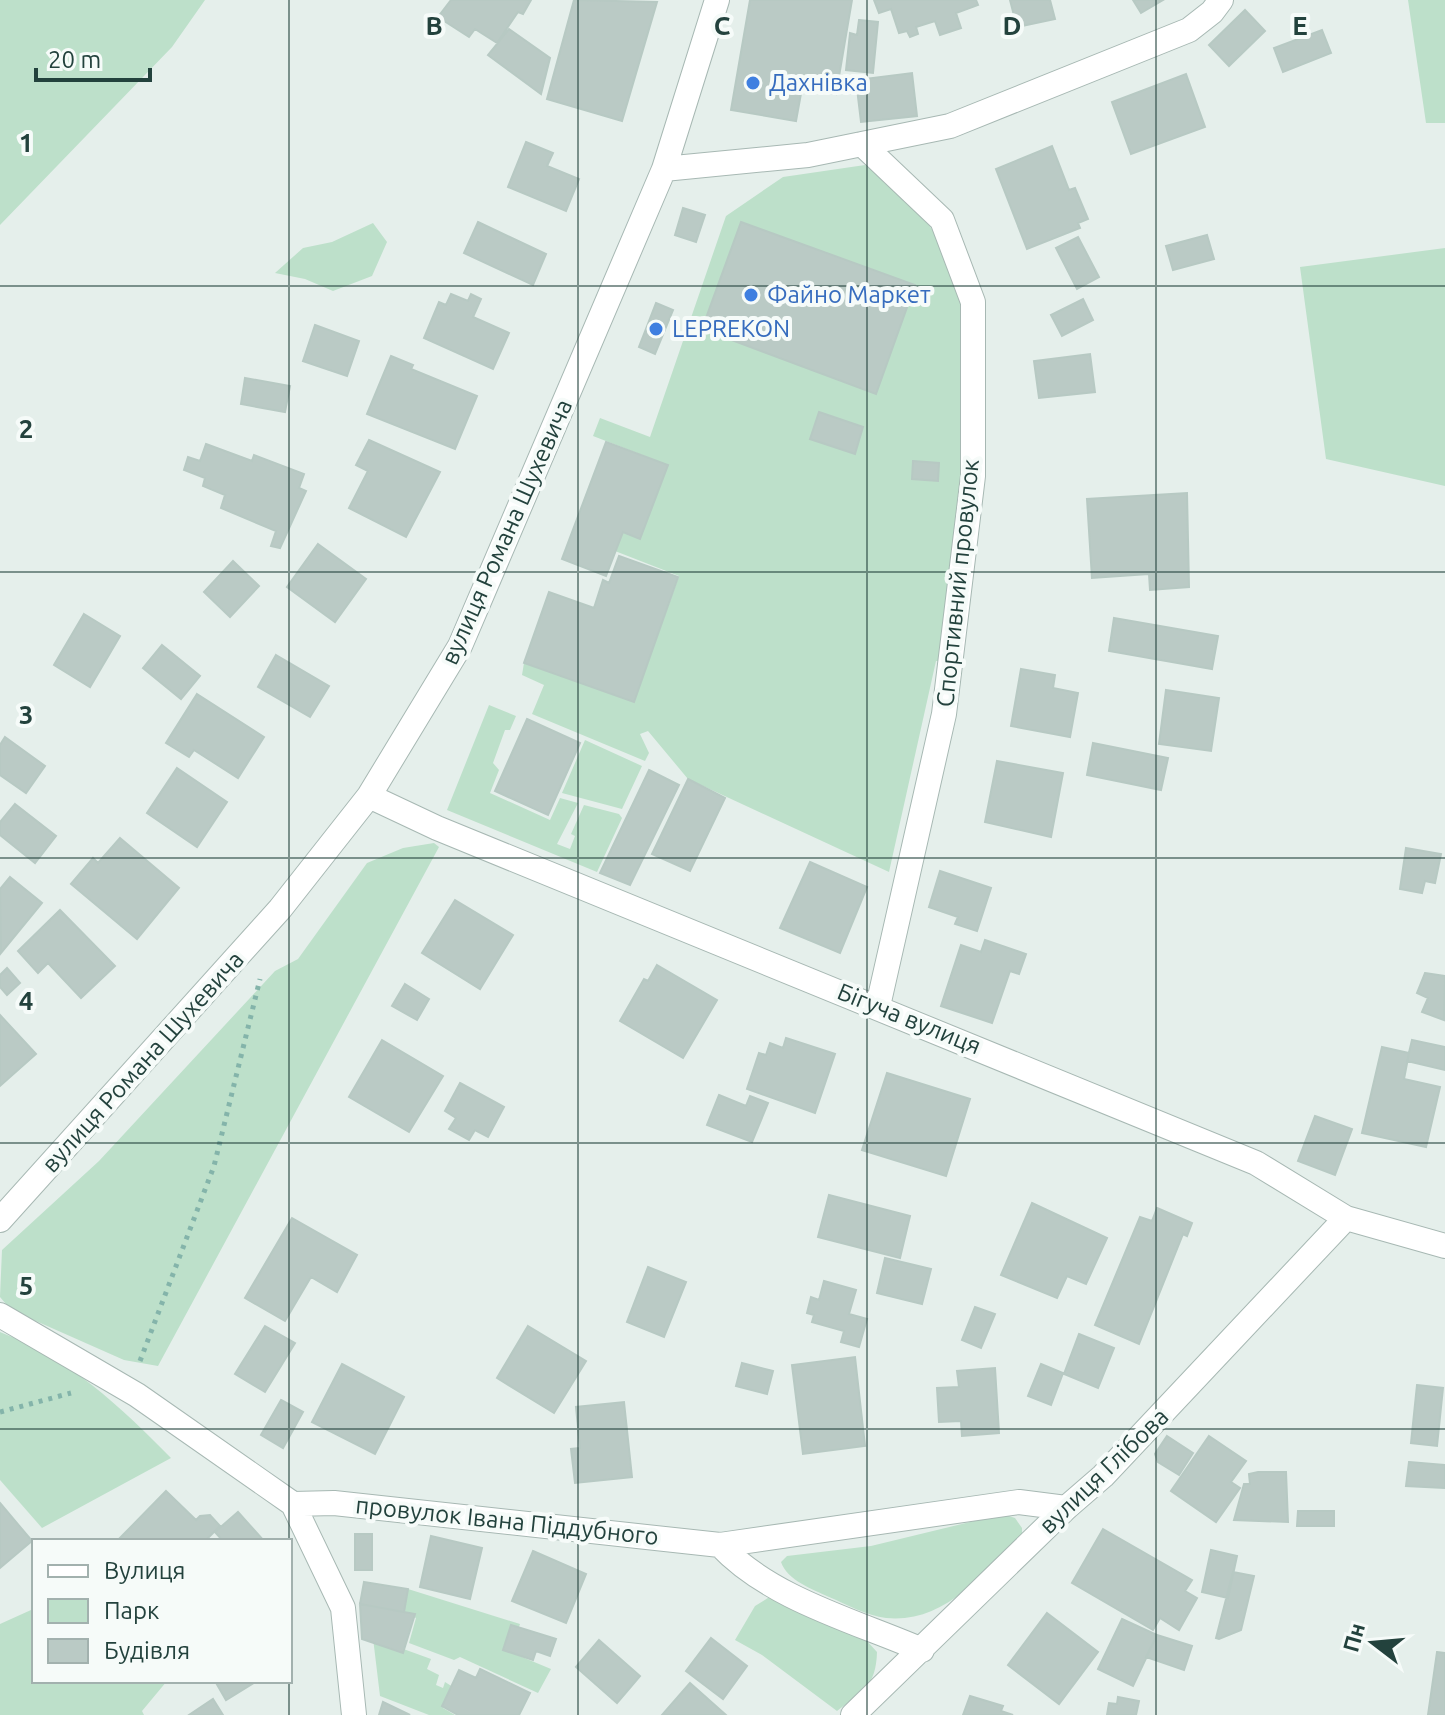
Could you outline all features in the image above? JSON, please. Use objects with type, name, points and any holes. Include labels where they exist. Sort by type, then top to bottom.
[{"type":"street","name":"вулиця Романа Шухевича","points":[[0,1220],[280,909],[369,796],[460,646],[664,169],[717,0]]},
{"type":"street","points":[[664,169],[808,155],[950,126],[1022,100],[1189,30],[1212,12],[1221,0]]},
{"type":"street","name":"Спортивний провулок","points":[[862,144],[942,220],[973,302],[973,476],[944,714],[878,1006]]},
{"type":"street","name":"Бігуча вулиця","points":[[369,796],[437,828],[1256,1163],[1346,1218],[1445,1246]]},
{"type":"street","name":"вулиця Глібова","points":[[853,1715],[1066,1508],[1103,1476],[1346,1218]]},
{"type":"street","points":[[0,1315],[115,1381],[293,1504],[343,1608],[354,1715]]},
{"type":"street","name":"провулок Івана Піддубного","points":[[293,1504],[334,1503],[720,1545],[1019,1502],[1066,1508]]},
{"type":"street","points":[[720,1545],[735,1561],[767,1582],[922,1650]]},
{"type":"path","points":[[0,1412],[115,1381],[136,1369],[214,1166],[261,977]]},
{"type":"green space","points":[[0,0],[205,0],[172,47],[0,225]]},
{"type":"green space","points":[[1408,0],[1445,0],[1445,123],[1426,123]]},
{"type":"green space","points":[[865,165],[915,205],[947,251],[967,306],[962,469],[939,661],[936,661],[889,872],[688,779],[648,731],[640,734],[649,753],[645,761],[532,714],[544,685],[522,675],[524,663],[634,702],[679,576],[615,551],[623,532],[639,538],[668,465],[593,436],[600,418],[650,437],[726,216],[783,177]]},
{"type":"green space","points":[[373,223],[387,242],[372,276],[333,291],[305,279],[275,273],[303,248],[332,242]]},
{"type":"green space","points":[[1445,248],[1445,486],[1326,459],[1300,267]]},
{"type":"green space","points":[[489,705],[516,716],[510,730],[505,730],[493,763],[499,770],[490,793],[550,820],[560,798],[578,803],[557,844],[570,849],[575,836],[571,834],[584,805],[619,814],[622,818],[597,872],[447,810]]},
{"type":"green space","points":[[585,740],[642,766],[622,809],[562,793]]},
{"type":"green space","points":[[434,843],[439,847],[158,1366],[124,1360],[11,1310],[0,1297],[2,1250],[99,1161],[275,971],[298,959],[367,863],[403,848]]},
{"type":"green space","points":[[0,1332],[49,1355],[92,1385],[171,1458],[42,1528],[0,1480]]},
{"type":"green space","points":[[1003,1514],[1015,1518],[1022,1528],[1022,1534],[962,1592],[927,1613],[907,1618],[879,1617],[815,1591],[789,1574],[781,1562],[787,1556],[871,1546]]},
{"type":"green space","points":[[408,1589],[520,1624],[510,1652],[551,1669],[538,1693],[460,1657],[454,1660],[409,1643],[416,1618],[404,1612]]},
{"type":"green space","points":[[771,1596],[865,1639],[877,1652],[874,1673],[866,1687],[837,1711],[762,1655],[735,1640],[755,1606]]},
{"type":"green space","points":[[32,1611],[32,1683],[165,1683],[142,1711],[144,1715],[0,1715],[0,1624]]},
{"type":"green space","points":[[373,1638],[431,1659],[427,1669],[439,1675],[436,1685],[443,1688],[445,1682],[453,1687],[443,1708],[455,1715],[429,1715],[380,1696]]},
{"type":"building","points":[[451,0],[531,0],[523,14],[518,12],[497,43],[475,29],[469,37],[438,17]]},
{"type":"building","points":[[574,0],[657,2],[622,121],[547,99]]},
{"type":"building","points":[[750,0],[852,0],[836,94],[802,88],[796,121],[731,110]]},
{"type":"building","points":[[874,0],[976,0],[978,5],[956,13],[961,28],[940,35],[935,21],[916,27],[918,34],[910,37],[907,31],[899,33],[891,9],[879,13]]},
{"type":"building","points":[[1010,0],[1050,0],[1055,19],[1017,27]]},
{"type":"building","points":[[1133,0],[1163,0],[1141,13]]},
{"type":"building","points":[[1245,10],[1265,31],[1229,66],[1209,45]]},
{"type":"building","points":[[859,20],[878,22],[873,73],[846,70],[850,33],[857,35]]},
{"type":"building","points":[[509,29],[550,58],[541,94],[488,55]]},
{"type":"building","points":[[1322,30],[1331,53],[1283,72],[1274,48]]},
{"type":"building","points":[[912,73],[917,116],[861,122],[856,80]]},
{"type":"building","points":[[1186,74],[1205,127],[1131,154],[1112,102]]},
{"type":"building","points":[[526,142],[553,153],[547,166],[579,179],[566,211],[508,187]]},
{"type":"building","points":[[1052,146],[1069,190],[1075,188],[1088,219],[1078,223],[1080,228],[1027,249],[996,169]]},
{"type":"building","points":[[683,208],[705,215],[696,242],[675,235]]},
{"type":"building","points":[[478,222],[546,254],[533,285],[464,253]]},
{"type":"building","points":[[741,222],[915,285],[876,394],[702,329]]},
{"type":"building","points":[[1207,235],[1214,259],[1173,270],[1166,246]]},
{"type":"building","points":[[1078,237],[1099,277],[1077,289],[1056,248]]},
{"type":"building","points":[[451,294],[468,301],[471,294],[481,299],[473,317],[509,333],[493,369],[424,338],[439,302],[446,305]]},
{"type":"building","points":[[1083,299],[1093,320],[1062,336],[1051,315]]},
{"type":"building","points":[[656,303],[673,310],[655,354],[639,347]]},
{"type":"building","points":[[315,325],[359,341],[347,376],[303,361]]},
{"type":"building","points":[[1090,354],[1095,392],[1039,398],[1034,361]]},
{"type":"building","points":[[391,356],[413,365],[411,369],[477,396],[455,449],[367,414]]},
{"type":"building","points":[[245,378],[290,386],[285,412],[241,404]]},
{"type":"building","points":[[819,412],[863,427],[855,454],[810,439]]},
{"type":"building","points":[[369,440],[440,472],[406,537],[349,508],[368,471],[356,465]]},
{"type":"building","points":[[606,442],[668,465],[640,539],[623,532],[606,576],[562,559]]},
{"type":"building","points":[[206,444],[252,461],[254,455],[304,474],[299,488],[306,491],[280,548],[271,546],[276,531],[221,508],[225,495],[203,486],[205,478],[184,470],[188,457],[200,461]]},
{"type":"building","points":[[913,461],[939,463],[938,481],[912,479]]},
{"type":"building","points":[[1187,493],[1189,587],[1150,590],[1149,574],[1092,578],[1087,499]]},
{"type":"building","points":[[318,544],[366,579],[335,622],[287,587]]},
{"type":"building","points":[[619,556],[678,577],[634,702],[524,663],[549,592],[594,608],[603,580],[609,583]]},
{"type":"building","points":[[233,561],[259,586],[230,617],[204,592]]},
{"type":"building","points":[[84,614],[120,636],[90,687],[54,665]]},
{"type":"building","points":[[1114,618],[1218,636],[1212,669],[1109,651]]},
{"type":"building","points":[[162,645],[200,676],[181,699],[143,668]]},
{"type":"building","points":[[276,655],[329,686],[310,717],[258,687]]},
{"type":"building","points":[[1021,669],[1055,675],[1053,688],[1078,693],[1070,737],[1011,726]]},
{"type":"building","points":[[1166,690],[1219,698],[1211,751],[1159,744]]},
{"type":"building","points":[[197,694],[264,737],[238,778],[194,750],[189,757],[166,743]]},
{"type":"building","points":[[527,719],[580,743],[548,815],[495,791]]},
{"type":"building","points":[[5,737],[45,766],[26,793],[0,775],[0,745]]},
{"type":"building","points":[[1093,743],[1168,758],[1161,790],[1087,775]]},
{"type":"building","points":[[997,761],[1063,773],[1051,837],[985,822]]},
{"type":"building","points":[[177,768],[227,802],[197,847],[147,813]]},
{"type":"building","points":[[649,770],[679,785],[630,885],[600,873]]},
{"type":"building","points":[[688,779],[725,798],[690,871],[652,854]]},
{"type":"building","points":[[15,804],[56,836],[35,863],[0,835],[0,822]]},
{"type":"building","points":[[120,838],[179,888],[137,939],[71,884],[93,858],[98,863]]},
{"type":"building","points":[[1406,848],[1441,854],[1435,883],[1425,881],[1422,893],[1400,889]]},
{"type":"building","points":[[810,862],[867,887],[840,953],[780,928]]},
{"type":"building","points":[[940,871],[991,888],[977,931],[955,924],[958,917],[929,907]]},
{"type":"building","points":[[10,877],[42,903],[1,953],[0,889]]},
{"type":"building","points":[[455,900],[513,935],[480,989],[422,953]]},
{"type":"building","points":[[60,910],[115,966],[81,998],[48,963],[38,973],[18,951]]},
{"type":"building","points":[[985,940],[1026,954],[1019,974],[1010,971],[992,1023],[941,1006],[961,945],[981,952]]},
{"type":"building","points":[[657,965],[717,1000],[683,1058],[620,1021],[644,979],[648,981]]},
{"type":"building","points":[[7,968],[20,983],[7,995],[0,987],[0,975]]},
{"type":"building","points":[[1425,973],[1445,976],[1444,1020],[1422,1012],[1428,998],[1417,993]]},
{"type":"building","points":[[405,984],[429,999],[417,1020],[392,1006]]},
{"type":"building","points":[[0,1015],[36,1054],[0,1086]]},
{"type":"building","points":[[786,1038],[835,1054],[815,1113],[747,1089],[759,1053],[766,1055],[770,1043],[783,1048]]},
{"type":"building","points":[[382,1040],[443,1076],[409,1132],[349,1097]]},
{"type":"building","points":[[1412,1040],[1445,1047],[1445,1070],[1407,1061]]},
{"type":"building","points":[[1382,1047],[1409,1053],[1404,1079],[1440,1087],[1426,1147],[1362,1133]]},
{"type":"building","points":[[887,1073],[970,1099],[946,1176],[862,1150]]},
{"type":"building","points":[[460,1083],[504,1107],[488,1137],[475,1130],[469,1140],[449,1129],[456,1118],[445,1111]]},
{"type":"building","points":[[719,1095],[746,1106],[750,1096],[768,1103],[752,1142],[707,1125]]},
{"type":"building","points":[[1315,1116],[1352,1129],[1335,1175],[1298,1161]]},
{"type":"building","points":[[829,1195],[910,1216],[900,1258],[818,1237]]},
{"type":"building","points":[[1032,1203],[1107,1238],[1086,1284],[1067,1276],[1057,1298],[1001,1275]]},
{"type":"building","points":[[1157,1208],[1192,1223],[1187,1236],[1183,1234],[1139,1344],[1095,1325],[1140,1217],[1152,1221]]},
{"type":"building","points":[[292,1218],[357,1255],[337,1292],[311,1277],[285,1321],[245,1298]]},
{"type":"building","points":[[885,1258],[931,1269],[922,1304],[877,1293]]},
{"type":"building","points":[[648,1267],[686,1282],[664,1337],[627,1322]]},
{"type":"building","points":[[824,1281],[856,1290],[849,1314],[867,1319],[859,1347],[841,1342],[844,1331],[812,1322],[814,1315],[807,1313],[811,1297],[819,1300]]},
{"type":"building","points":[[975,1307],[995,1314],[981,1348],[962,1340]]},
{"type":"building","points":[[265,1326],[295,1343],[265,1392],[235,1374]]},
{"type":"building","points":[[528,1326],[586,1361],[554,1413],[497,1378]]},
{"type":"building","points":[[1079,1334],[1114,1348],[1098,1388],[1064,1374]]},
{"type":"building","points":[[855,1357],[865,1446],[803,1454],[792,1365]]},
{"type":"building","points":[[742,1363],[773,1371],[767,1394],[736,1386]]},
{"type":"building","points":[[342,1364],[404,1397],[375,1454],[312,1422]]},
{"type":"building","points":[[1041,1364],[1063,1373],[1051,1405],[1028,1396]]},
{"type":"building","points":[[995,1368],[999,1433],[962,1436],[961,1421],[939,1422],[937,1388],[959,1387],[957,1371]]},
{"type":"building","points":[[1417,1385],[1443,1388],[1437,1446],[1411,1443]]},
{"type":"building","points":[[281,1400],[303,1412],[283,1448],[261,1435]]},
{"type":"building","points":[[624,1402],[632,1477],[575,1483],[571,1449],[580,1448],[576,1407]]},
{"type":"building","points":[[1167,1436],[1193,1453],[1179,1475],[1158,1462],[1155,1454]]},
{"type":"building","points":[[1209,1436],[1246,1461],[1231,1482],[1240,1488],[1216,1522],[1171,1491]]},
{"type":"building","points":[[1409,1462],[1445,1465],[1445,1488],[1406,1486]]},
{"type":"building","points":[[1286,1472],[1288,1522],[1234,1520],[1244,1484],[1250,1484],[1249,1474]]},
{"type":"building","points":[[166,1491],[196,1520],[200,1516],[210,1515],[220,1526],[207,1539],[120,1538]]},
{"type":"building","points":[[0,1503],[32,1541],[0,1568]]},
{"type":"building","points":[[1298,1511],[1334,1511],[1334,1526],[1297,1526]]},
{"type":"building","points":[[238,1512],[262,1539],[221,1539],[215,1532]]},
{"type":"building","points":[[1103,1529],[1192,1580],[1185,1591],[1197,1598],[1179,1630],[1160,1618],[1153,1630],[1072,1583]]},
{"type":"building","points":[[355,1534],[372,1534],[372,1570],[355,1570]]},
{"type":"building","points":[[431,1536],[482,1548],[470,1599],[420,1587]]},
{"type":"building","points":[[1211,1550],[1237,1556],[1228,1598],[1202,1592]]},
{"type":"building","points":[[533,1551],[586,1574],[566,1623],[512,1601]]},
{"type":"building","points":[[1233,1572],[1254,1576],[1241,1630],[1219,1639],[1216,1638]]},
{"type":"building","points":[[364,1582],[408,1589],[404,1612],[360,1604]]},
{"type":"building","points":[[360,1604],[415,1614],[403,1653],[362,1639]]},
{"type":"building","points":[[1047,1613],[1098,1652],[1059,1704],[1008,1665]]},
{"type":"building","points":[[1122,1619],[1157,1635],[1133,1686],[1098,1669]]},
{"type":"building","points":[[511,1625],[556,1639],[550,1656],[536,1651],[533,1660],[503,1650]]},
{"type":"building","points":[[1157,1635],[1192,1646],[1184,1670],[1146,1657]]},
{"type":"building","points":[[711,1638],[747,1666],[723,1699],[686,1671]]},
{"type":"building","points":[[599,1640],[640,1676],[617,1703],[576,1667]]},
{"type":"building","points":[[1437,1652],[1445,1653],[1445,1715],[1428,1715]]},
{"type":"building","points":[[480,1669],[530,1693],[519,1715],[458,1715],[442,1706],[459,1670],[476,1678]]},
{"type":"building","points":[[216,1683],[254,1683],[226,1700]]},
{"type":"building","points":[[690,1683],[726,1715],[662,1715]]},
{"type":"building","points":[[970,1696],[1003,1706],[1001,1711],[1013,1715],[963,1715]]},
{"type":"building","points":[[1118,1697],[1139,1701],[1136,1715],[1107,1715],[1109,1703],[1117,1704]]},
{"type":"building","points":[[213,1699],[223,1715],[189,1715]]},
{"type":"building","points":[[383,1702],[410,1715],[379,1715]]},
{"type":"place","name":"Дахнівка","points":[[753,83]]},
{"type":"place","name":"Файно Маркет","points":[[751,295]]},
{"type":"place","name":"LEPREKON","points":[[656,329]]}]
